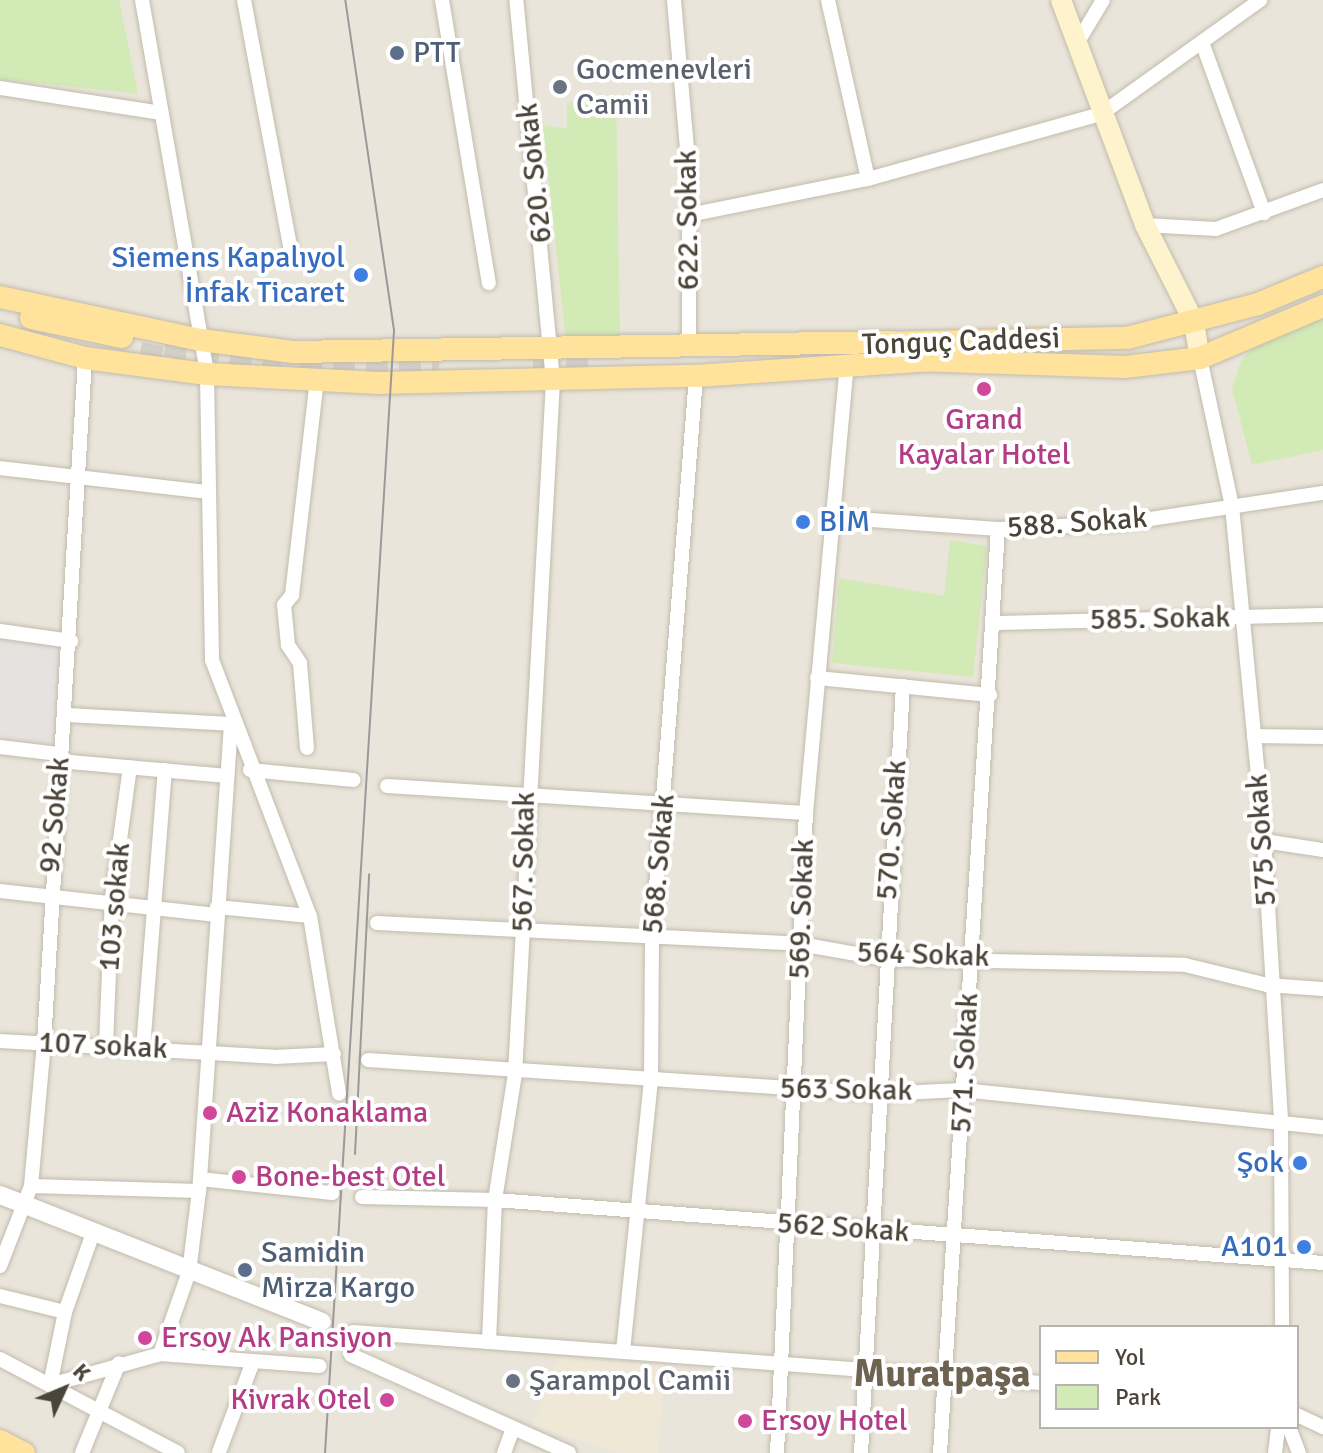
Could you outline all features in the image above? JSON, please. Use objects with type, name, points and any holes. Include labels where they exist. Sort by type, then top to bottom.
[{"type":"main road","points":[[1061,0],[1145,225],[1194,322],[1200,358]]},
{"type":"main road","name":"Tonguç Caddesi","points":[[839,361],[590,362],[892,342],[1127,338],[1194,322],[1323,277]]},
{"type":"main road","points":[[0,297],[146,347],[207,374],[317,380],[553,381],[696,376],[839,361],[928,360],[1125,367],[1200,358],[1323,306]]},
{"type":"main road","points":[[0,311],[146,347]]},
{"type":"main road","points":[[0,322],[146,347]]},
{"type":"main road","points":[[0,335],[85,358],[201,340],[378,355],[551,345],[892,342]]},
{"type":"main road","points":[[439,367],[516,365]]},
{"type":"main road","points":[[0,1441],[24,1453]]},
{"type":"street","points":[[142,0],[207,374],[206,492],[212,660],[231,724],[310,916],[339,1094]]},
{"type":"street","points":[[244,0],[292,256]]},
{"type":"street","points":[[442,0],[489,283]]},
{"type":"street","name":"620. Sokak","points":[[516,0],[553,381]]},
{"type":"street","name":"622. Sokak","points":[[674,0],[689,215],[689,344]]},
{"type":"street","points":[[828,0],[868,179]]},
{"type":"street","points":[[1076,45],[1103,0]]},
{"type":"street","points":[[689,215],[868,179],[1101,114],[1203,45],[1260,0]]},
{"type":"street","points":[[1203,45],[1264,213]]},
{"type":"street","points":[[0,88],[161,113]]},
{"type":"street","points":[[1145,225],[1216,229],[1323,190]]},
{"type":"street","name":"92 Sokak","points":[[0,1266],[31,1186],[44,1043],[49,894],[59,758],[67,715],[75,481],[85,358]]},
{"type":"street","name":"575 Sokak","points":[[1200,358],[1232,506],[1264,841],[1267,985],[1281,1122],[1282,1325]]},
{"type":"street","name":"569. Sokak","points":[[777,1453],[779,1368],[797,1089],[806,813],[839,361]]},
{"type":"street","name":"568. Sokak","points":[[623,1351],[651,1081],[652,938],[696,376]]},
{"type":"street","points":[[307,748],[300,663],[288,645],[284,605],[292,595],[317,380]]},
{"type":"street","name":"567. Sokak","points":[[489,1342],[495,1200],[515,1074],[523,932],[525,790],[553,381]]},
{"type":"street","points":[[0,468],[75,481],[206,492]]},
{"type":"street","name":"588. Sokak","points":[[829,517],[998,529],[1124,523],[1323,493]]},
{"type":"street","name":"571. Sokak","points":[[940,1453],[950,1379],[959,1236],[962,1090],[996,623],[998,529]]},
{"type":"street","name":"585. Sokak","points":[[996,623],[1323,615]]},
{"type":"street","points":[[0,631],[71,641]]},
{"type":"street","points":[[817,678],[990,695]]},
{"type":"street","name":"570. Sokak","points":[[861,1453],[869,1231],[903,686]]},
{"type":"street","points":[[67,715],[231,724]]},
{"type":"street","points":[[160,1354],[189,1272],[200,1185],[206,1051],[231,724]]},
{"type":"street","points":[[1254,736],[1323,737]]},
{"type":"street","points":[[0,747],[59,758],[227,776]]},
{"type":"street","name":"103 sokak","points":[[106,1046],[112,898],[130,767]]},
{"type":"street","points":[[143,1048],[165,770]]},
{"type":"street","points":[[250,770],[354,780]]},
{"type":"street","points":[[387,786],[525,790],[806,813]]},
{"type":"street","points":[[1264,841],[1323,850]]},
{"type":"street","points":[[0,891],[112,898],[154,910],[310,916]]},
{"type":"street","name":"564 Sokak","points":[[377,923],[800,944],[884,959],[970,956],[1185,965],[1267,985],[1323,989]]},
{"type":"street","name":"107 sokak","points":[[0,1041],[334,1054]]},
{"type":"street","name":"563 Sokak","points":[[368,1060],[515,1074],[878,1094],[962,1090],[1323,1127]]},
{"type":"street","points":[[31,1186],[200,1185],[332,1193]]},
{"type":"street","points":[[0,1195],[322,1322]]},
{"type":"street","name":"562 Sokak","points":[[362,1197],[495,1200],[788,1225],[1323,1263]]},
{"type":"street","points":[[50,1385],[65,1312],[93,1233]]},
{"type":"street","points":[[0,1296],[65,1312]]},
{"type":"street","points":[[353,1332],[623,1351],[779,1368],[1039,1383]]},
{"type":"street","points":[[50,1385],[119,1363],[160,1354],[252,1364],[320,1366]]},
{"type":"street","points":[[351,1355],[512,1431],[569,1453]]},
{"type":"street","points":[[0,1359],[178,1453]]},
{"type":"street","points":[[82,1453],[102,1412],[119,1363]]},
{"type":"street","points":[[219,1452],[252,1364]]},
{"type":"street","points":[[1299,1416],[1323,1427]]},
{"type":"street","points":[[1275,1453],[1278,1429]]},
{"type":"street","points":[[1290,1429],[1299,1453]]},
{"type":"street","points":[[504,1453],[512,1431]]},
{"type":"shaded area","points":[[0,0],[1323,0],[1323,1453],[0,1453]]},
{"type":"shaded area","points":[[0,638],[61,646],[50,744],[0,737]]},
{"type":"shaded area","points":[[558,1358],[665,1365],[658,1453],[620,1453],[532,1425]]},
{"type":"green space","points":[[0,0],[119,0],[138,94],[0,79]]},
{"type":"green space","points":[[616,95],[620,339],[566,342],[543,125],[567,129],[567,103]]},
{"type":"green space","points":[[1323,314],[1323,450],[1252,465],[1232,389],[1241,361],[1259,340]]},
{"type":"green space","points":[[950,540],[987,546],[973,677],[832,663],[839,578],[944,596]]},
{"type":"tunnel","points":[[165,345],[282,360]]},
{"type":"tunnel","points":[[140,353],[182,361]]},
{"type":"tunnel","points":[[533,369],[591,367]]},
{"type":"tunnel","points":[[300,369],[439,372]]},
{"type":"tram line","points":[[325,1453],[394,330],[345,0]]},
{"type":"tram line","points":[[355,1154],[369,874]]},
{"type":"place","name":"PTT","points":[[397,53]]},
{"type":"place","name":"Gocmenevleri Camii","points":[[560,87]]},
{"type":"place","name":"Siemens Kapalıyol İnfak Ticaret","points":[[361,275]]},
{"type":"place","name":"Grand Kayalar Hotel","points":[[984,389]]},
{"type":"place","name":"BİM","points":[[803,522]]},
{"type":"place","name":"Aziz Konaklama","points":[[210,1113]]},
{"type":"place","name":"Şok","points":[[1300,1163]]},
{"type":"place","name":"Bone-best Otel","points":[[239,1177]]},
{"type":"place","name":"A101","points":[[1304,1247]]},
{"type":"place","name":"Samidin Mirza Kargo","points":[[245,1270]]},
{"type":"place","name":"Ersoy Ak Pansiyon","points":[[145,1338]]},
{"type":"place","name":"Şarampol Camii","points":[[513,1381]]},
{"type":"place","name":"Kivrak Otel","points":[[387,1400]]},
{"type":"place","name":"Ersoy Hotel","points":[[745,1421]]},
{"type":"district","name":"Muratpaşa","points":[[942,1374]]}]
